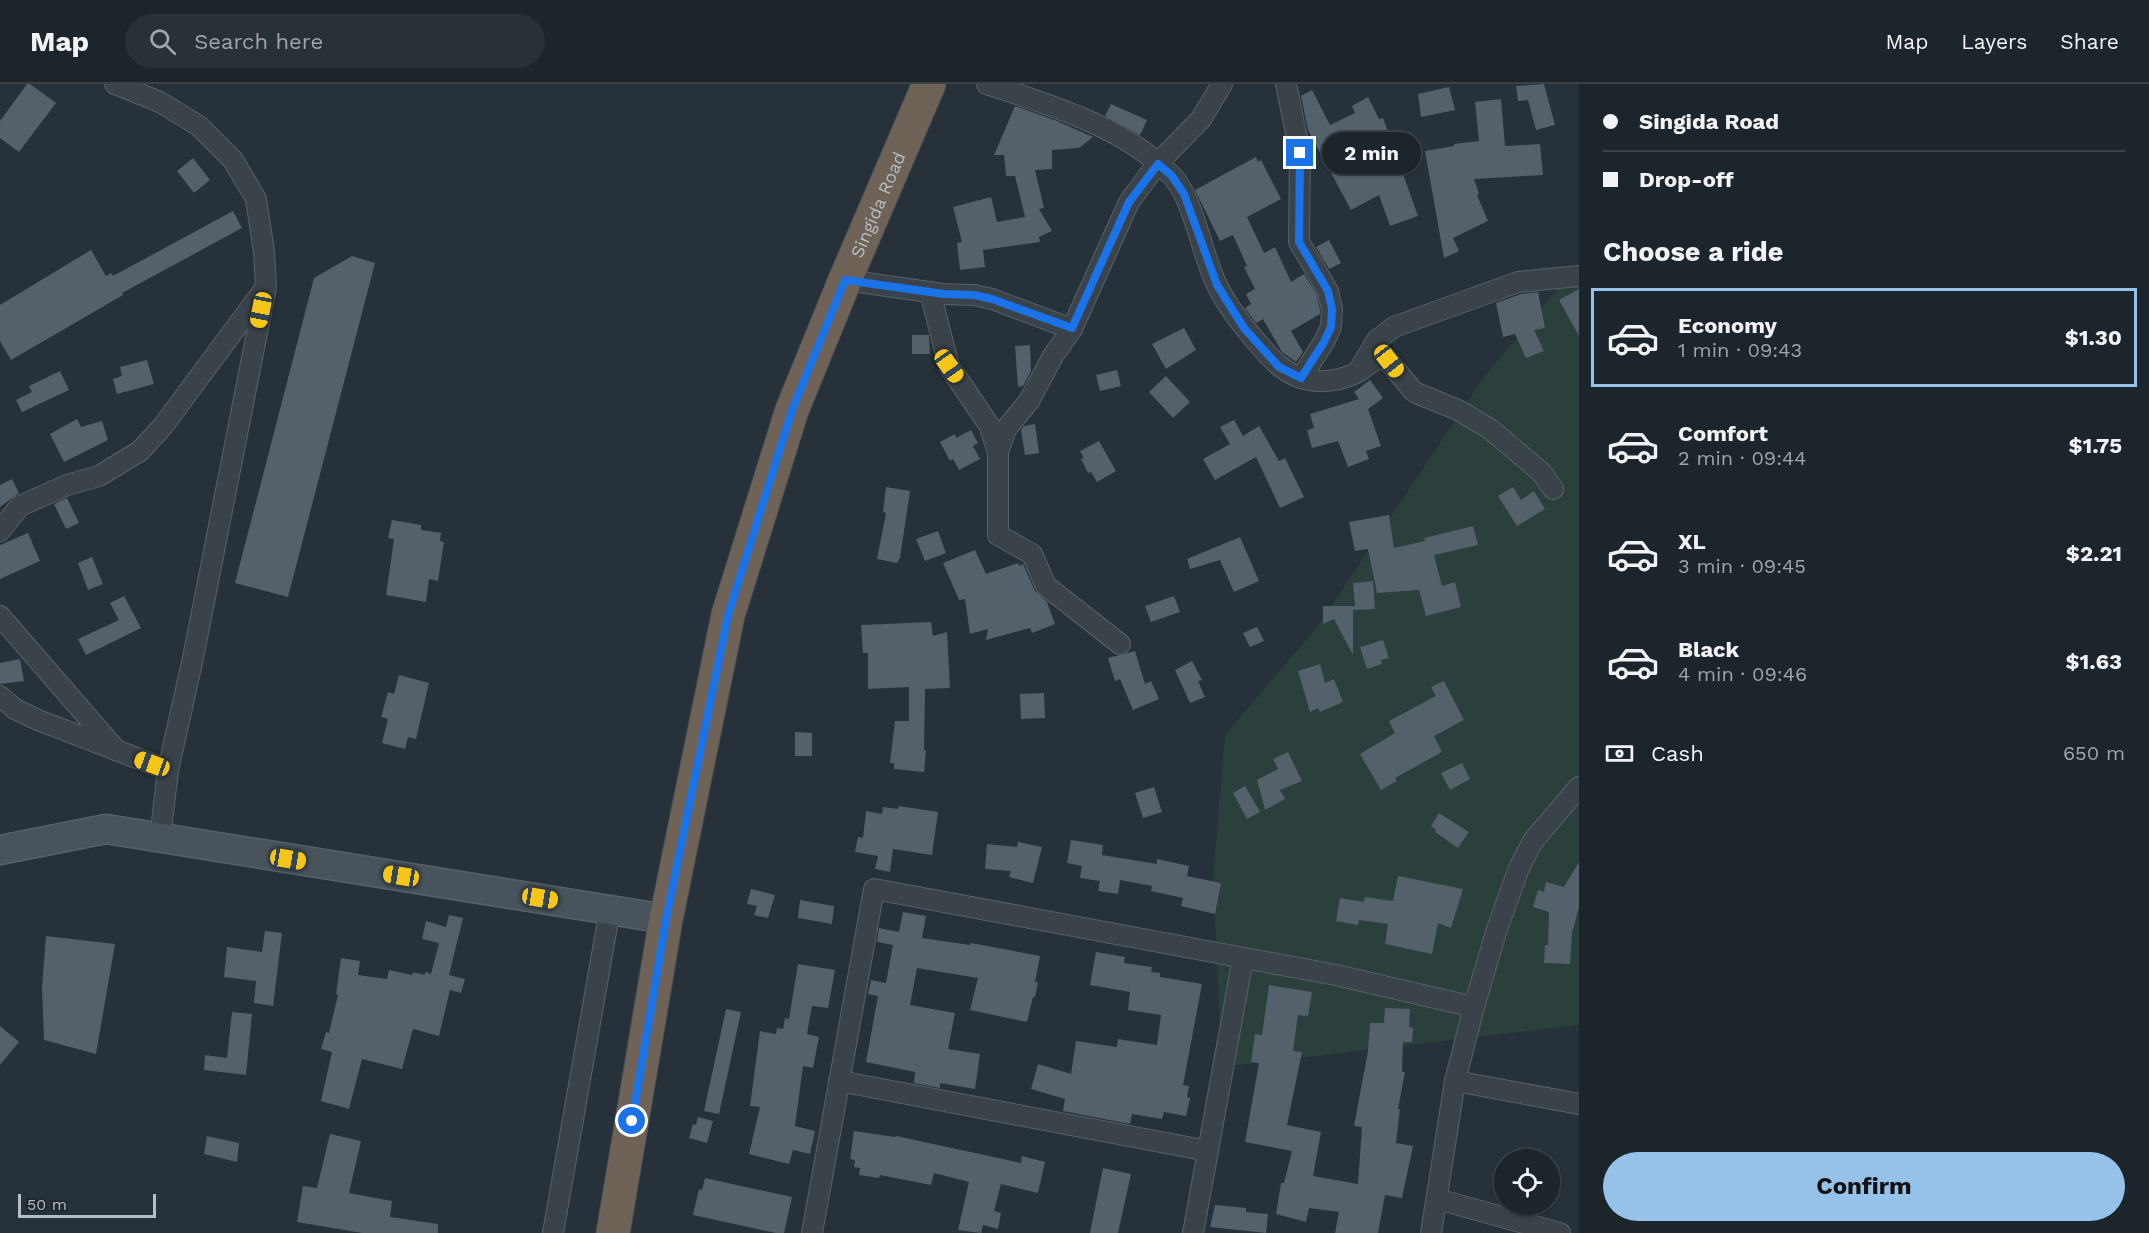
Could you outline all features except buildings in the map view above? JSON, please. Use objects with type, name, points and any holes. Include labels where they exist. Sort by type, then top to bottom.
[{"type":"highway","name":"Singida Road","points":[[613,1233],[666,919],[728,615],[792,410],[929,84]]},
{"type":"street","points":[[115,84],[160,102],[199,126],[233,160],[256,200],[264,252],[266,287],[193,658],[168,770],[160,839]]},
{"type":"street","points":[[987,84],[1100,125],[1172,176],[1184,194],[1217,285],[1244,328],[1279,367],[1301,378],[1320,381],[1338,380],[1357,372],[1379,358],[1386,358],[1414,392],[1458,410],[1490,429],[1542,473],[1553,489]]},
{"type":"street","points":[[998,452],[1006,429],[1029,401],[1053,356],[1072,328],[1129,202],[1158,164],[1201,119],[1222,84]]},
{"type":"street","points":[[1286,84],[1300,153],[1299,242],[1328,291],[1332,309],[1331,327],[1301,378]]},
{"type":"street","points":[[1357,372],[1377,340],[1394,327],[1518,282],[1579,276]]},
{"type":"street","points":[[845,280],[930,292],[974,295],[992,299],[1072,328]]},
{"type":"street","points":[[0,531],[20,506],[67,485],[99,476],[141,451],[163,426],[266,287]]},
{"type":"street","points":[[930,292],[949,366],[989,425],[998,452],[998,535],[1032,554],[1046,586],[1120,644]]},
{"type":"street","points":[[0,616],[118,752]]},
{"type":"street","points":[[0,696],[15,709],[38,720],[168,770]]},
{"type":"street","points":[[1431,1233],[1455,1081],[1497,929],[1519,868],[1533,841],[1579,787]]},
{"type":"street","points":[[0,850],[106,829],[666,919]]},
{"type":"street","points":[[812,1233],[874,889],[1336,975],[1474,1007]]},
{"type":"street","points":[[553,1233],[610,909]]},
{"type":"street","points":[[1192,1233],[1243,958]]},
{"type":"street","points":[[1455,1081],[1579,1104]]},
{"type":"street","points":[[839,1082],[1208,1151]]},
{"type":"street","points":[[1437,1199],[1560,1233]]},
{"type":"green space","points":[[1579,264],[1579,1025],[1222,1067],[1213,880],[1225,735],[1319,625],[1485,376]]},
{"type":"route","points":[[632,1121],[666,919],[728,615],[792,410],[845,280],[944,294],[974,295],[1027,310],[1072,328],[1129,202],[1158,164],[1179,184],[1217,285],[1244,328],[1279,367],[1301,378],[1331,327],[1332,309],[1328,291],[1299,242],[1300,153]]}]
